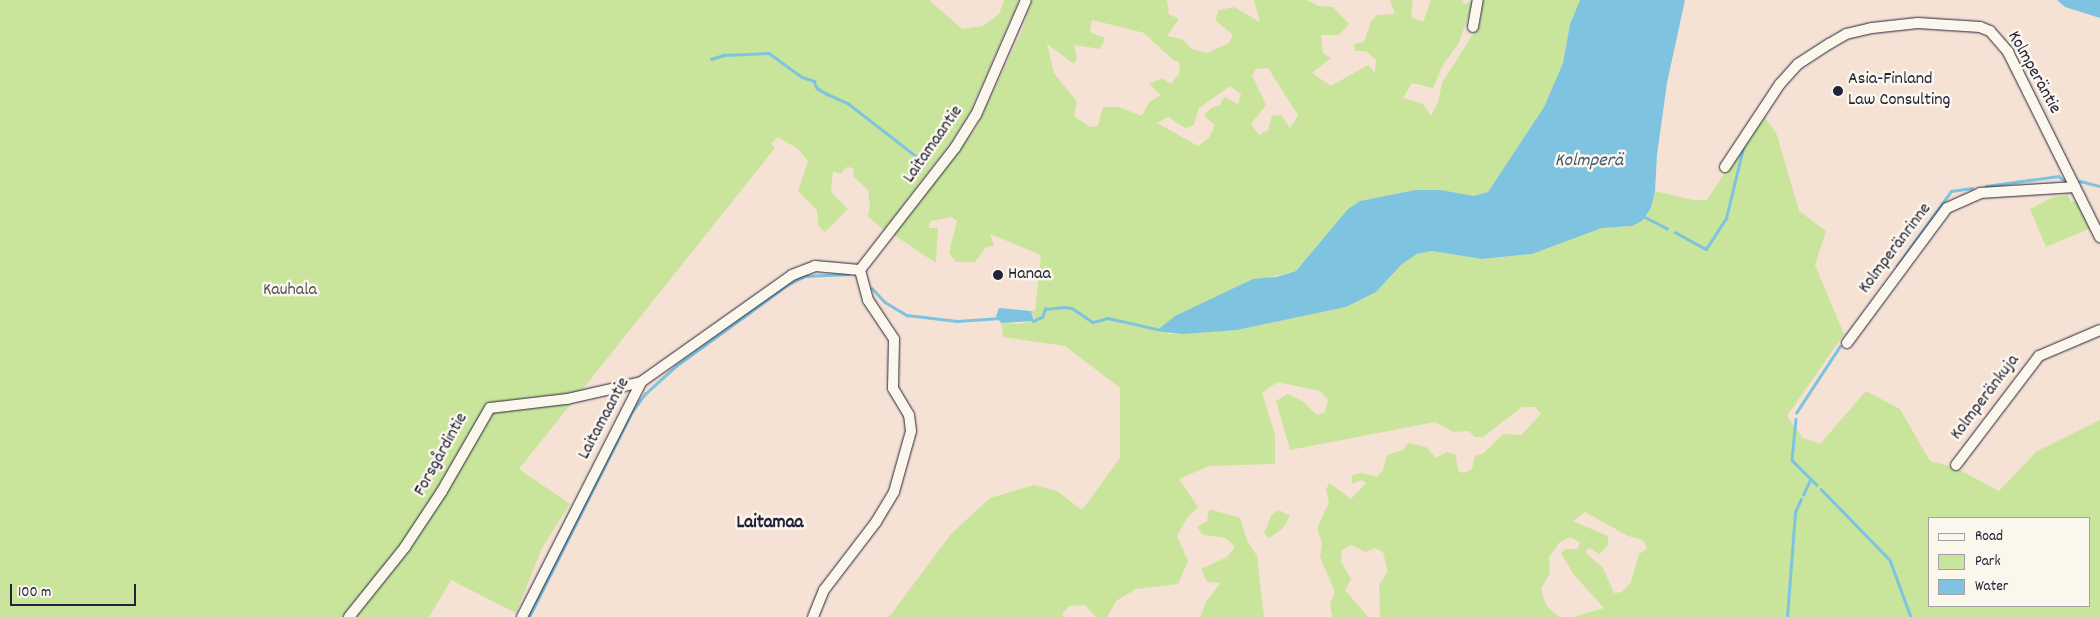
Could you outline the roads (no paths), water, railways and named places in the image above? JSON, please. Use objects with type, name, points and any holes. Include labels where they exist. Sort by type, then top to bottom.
[{"type":"street","name":"Laitamaantie","points":[[522,617],[641,382],[792,276],[815,266],[860,270],[956,148],[976,115],[1026,0]]},
{"type":"street","points":[[1473,27],[1478,0]]},
{"type":"street","name":"Kolmperäntie","points":[[1725,167],[1780,84],[1798,64],[1828,44],[1846,34],[1872,28],[1957,23],[1990,31],[1999,40],[2100,237]]},
{"type":"street","name":"Kolmperänrinne","points":[[1847,343],[1948,208],[1980,193],[2074,187]]},
{"type":"street","points":[[813,617],[824,590],[876,522],[894,492],[911,431],[909,415],[893,388],[894,339],[868,300],[860,270]]},
{"type":"street","name":"Kolmperänkuja","points":[[1956,465],[2039,356],[2100,330]]},
{"type":"street","name":"Forsgårdintie","points":[[349,617],[393,562],[437,499],[490,408],[567,399],[641,382]]},
{"type":"water","name":"Kolmperä","points":[[1580,0],[1685,0],[1667,83],[1657,155],[1655,191],[1651,208],[1642,221],[1632,226],[1602,228],[1532,254],[1482,259],[1432,251],[1417,254],[1402,264],[1376,292],[1346,307],[1237,330],[1182,334],[1156,331],[1175,316],[1253,279],[1276,277],[1296,271],[1348,209],[1360,201],[1415,190],[1441,190],[1474,196],[1488,192],[1544,107],[1563,63],[1570,24]]},
{"type":"water","points":[[2057,0],[2100,0],[2100,18],[2065,7]]},
{"type":"water","points":[[999,308],[1031,311],[1034,321],[1001,323],[996,316]]},
{"type":"waterway","points":[[711,59],[724,55],[769,53],[802,77],[814,81],[817,88],[849,104],[916,156]]},
{"type":"waterway","points":[[1675,232],[1706,249],[1726,218],[1743,148]]},
{"type":"waterway","points":[[1986,186],[2058,176],[2067,182]]},
{"type":"waterway","points":[[2080,181],[2100,186]]},
{"type":"waterway","points":[[1897,266],[1951,191],[1972,188]]},
{"type":"waterway","points":[[1645,217],[1667,228]]},
{"type":"waterway","points":[[529,617],[631,413],[645,394],[676,366],[789,284],[805,276],[848,274]]},
{"type":"waterway","points":[[872,288],[885,302],[907,315],[957,321],[1000,318]]},
{"type":"waterway","points":[[1033,321],[1042,317],[1045,309],[1064,307],[1072,308],[1093,322],[1108,318],[1157,329]]},
{"type":"waterway","points":[[1796,413],[1840,346]]},
{"type":"waterway","points":[[1796,419],[1792,460],[1811,479],[1804,494]]},
{"type":"waterway","points":[[1811,479],[1817,485]]},
{"type":"waterway","points":[[1821,489],[1890,560],[1911,617]]},
{"type":"waterway","points":[[1787,617],[1795,512],[1801,499]]},
{"type":"place","name":"Asia-Finland Law Consulting","points":[[1838,91]]},
{"type":"place","name":"Hanaa","points":[[998,275]]},
{"type":"district","name":"Laitamaa","points":[[770,524]]},
{"type":"park label","name":"Kauhala","points":[[290,291]]}]
